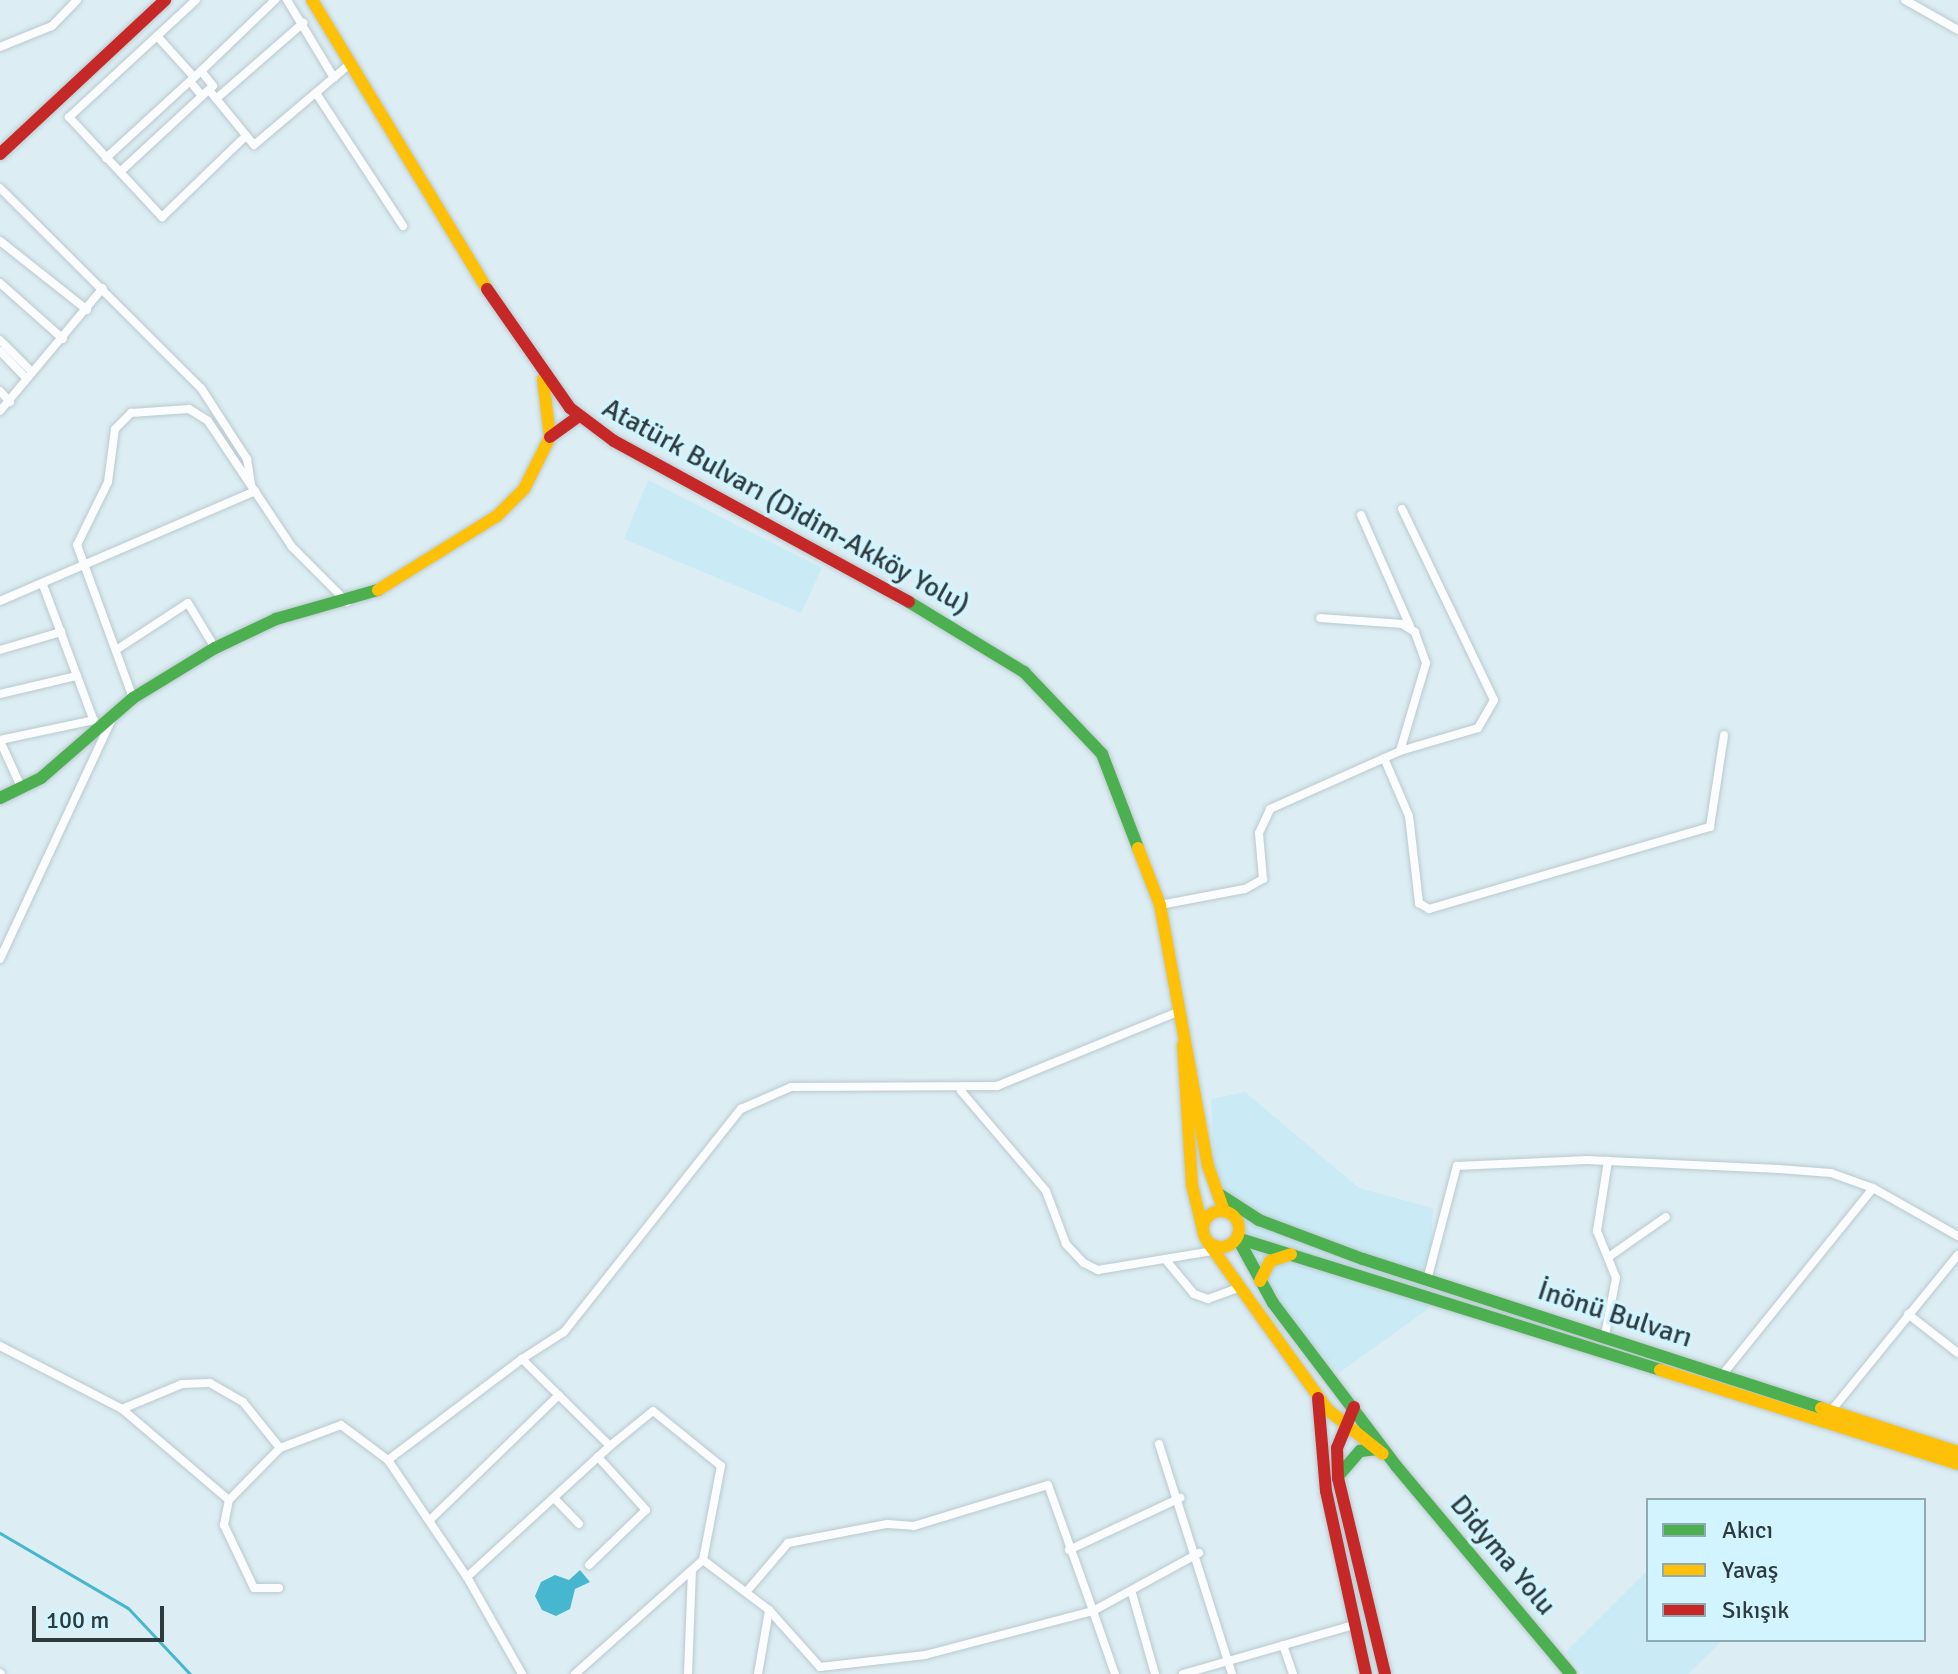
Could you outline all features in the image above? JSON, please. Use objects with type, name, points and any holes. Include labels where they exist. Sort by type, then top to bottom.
[{"type":"main road","points":[[0,154],[165,0]]},
{"type":"main road","name":"Atatürk Bulvarı (Didim-Akköy Yolu)","points":[[312,0],[542,376],[579,416],[1024,672],[1102,754],[1160,905],[1184,1034]]},
{"type":"main road","points":[[542,376],[550,437]]},
{"type":"main road","points":[[0,798],[22,789],[95,722],[215,648],[276,619],[348,602],[422,570],[497,516],[524,489],[550,437],[579,416]]},
{"type":"main road","points":[[1184,1034],[1214,1188],[1224,1211],[1236,1218],[1259,1220]]},
{"type":"main road","points":[[1184,1034],[1192,1185],[1208,1241],[1238,1288],[1317,1395],[1347,1427],[1397,1467]]},
{"type":"main road","points":[[1214,1188],[1259,1220]]},
{"type":"main road","points":[[1208,1241],[1209,1216],[1224,1211]]},
{"type":"main road","points":[[1236,1218],[1237,1238],[1260,1281],[1397,1467]]},
{"type":"main road","name":"İnönü Bulvarı","points":[[1259,1220],[1427,1280],[1605,1335],[1958,1452]]},
{"type":"main road","points":[[1208,1241],[1223,1247],[1237,1238]]},
{"type":"main road","name":"İnönü Bulvarı","points":[[1237,1238],[1300,1253],[1958,1464]]},
{"type":"main road","points":[[1260,1281],[1270,1261],[1300,1253]]},
{"type":"main road","points":[[1317,1395],[1335,1384]]},
{"type":"main road","points":[[1317,1395],[1326,1491],[1366,1674]]},
{"type":"main road","points":[[1354,1407],[1337,1448],[1338,1478],[1385,1674]]},
{"type":"main road","points":[[1338,1478],[1352,1456],[1378,1449]]},
{"type":"main road","name":"Didyma Yolu","points":[[1397,1467],[1571,1674]]},
{"type":"street","points":[[0,47],[52,26],[77,0]]},
{"type":"street","points":[[196,0],[69,117],[162,217],[246,136]]},
{"type":"street","points":[[106,158],[275,0]]},
{"type":"street","points":[[287,0],[334,78]]},
{"type":"street","points":[[1905,0],[1958,30]]},
{"type":"street","points":[[216,99],[303,23]]},
{"type":"street","points":[[157,36],[254,145],[351,63]]},
{"type":"street","points":[[120,172],[213,86],[195,76]]},
{"type":"street","points":[[316,93],[403,226]]},
{"type":"street","points":[[0,188],[103,288],[223,417],[247,459],[253,488]]},
{"type":"street","points":[[0,241],[87,310]]},
{"type":"street","points":[[0,283],[63,339]]},
{"type":"street","points":[[0,411],[10,402],[26,373],[63,339],[103,288]]},
{"type":"street","points":[[0,340],[26,373]]},
{"type":"street","points":[[0,351],[26,373]]},
{"type":"street","points":[[0,391],[10,402]]},
{"type":"street","points":[[133,698],[119,648],[86,569],[79,535],[108,482],[115,429],[131,413],[196,412],[311,571],[348,602]]},
{"type":"street","points":[[0,601],[86,569],[253,488]]},
{"type":"street","points":[[1160,905],[1245,889],[1263,879],[1259,833],[1270,809],[1400,751],[1478,728],[1494,700],[1402,509]]},
{"type":"street","points":[[1361,515],[1426,663],[1400,751]]},
{"type":"street","points":[[22,789],[0,740],[95,722],[43,585]]},
{"type":"street","points":[[119,648],[188,603],[215,648]]},
{"type":"street","points":[[1320,618],[1410,626]]},
{"type":"street","points":[[0,650],[61,632]]},
{"type":"street","points":[[0,694],[77,676]]},
{"type":"street","points":[[0,959],[116,711]]},
{"type":"street","points":[[1384,758],[1409,816],[1419,903],[1429,909],[1710,827],[1724,735]]},
{"type":"street","points":[[388,1460],[522,1359],[564,1332],[703,1152],[762,1095],[791,1087],[961,1091],[997,1086],[1180,1011]]},
{"type":"street","points":[[961,1091],[1046,1191],[1066,1244],[1084,1263],[1098,1270],[1165,1259],[1208,1241]]},
{"type":"street","points":[[1605,1335],[1616,1299],[1610,1256],[1597,1231],[1608,1161]]},
{"type":"street","points":[[1427,1280],[1457,1166],[1608,1161],[1831,1173],[1873,1188],[1958,1236]]},
{"type":"street","points":[[1723,1374],[1873,1188]]},
{"type":"street","points":[[1610,1256],[1666,1217]]},
{"type":"street","points":[[1831,1411],[1958,1255]]},
{"type":"street","points":[[1165,1259],[1194,1294],[1208,1299],[1238,1288]]},
{"type":"street","points":[[1908,1314],[1958,1353]]},
{"type":"street","points":[[0,1346],[122,1409],[229,1500]]},
{"type":"street","points":[[522,1359],[610,1446]]},
{"type":"street","points":[[122,1409],[182,1384],[217,1385],[243,1402],[280,1448]]},
{"type":"street","points":[[431,1519],[559,1395]]},
{"type":"street","points":[[467,1577],[610,1446],[653,1411],[721,1466],[703,1560],[575,1674]]},
{"type":"street","points":[[279,1588],[257,1590],[236,1563],[224,1525],[229,1500],[280,1448],[341,1425],[388,1460],[431,1519],[522,1674]]},
{"type":"street","points":[[1159,1444],[1199,1553],[1232,1674]]},
{"type":"street","points":[[589,1565],[646,1510],[598,1457]]},
{"type":"street","points":[[747,1591],[788,1543],[887,1524],[914,1526],[1048,1485],[1115,1674]]},
{"type":"street","points":[[554,1498],[579,1524]]},
{"type":"street","points":[[1069,1550],[1180,1498]]},
{"type":"street","points":[[703,1560],[769,1610],[820,1667],[840,1670],[1093,1611],[1132,1593],[1199,1553]]},
{"type":"street","points":[[688,1674],[692,1570]]},
{"type":"street","points":[[1132,1593],[1155,1674]]},
{"type":"street","points":[[758,1674],[769,1610]]},
{"type":"street","points":[[1183,1674],[1228,1658],[1354,1625]]},
{"type":"street","points":[[1283,1645],[1293,1674]]},
{"type":"shaded area","points":[[648,480],[822,568],[801,613],[624,539]]},
{"type":"shaded area","points":[[1245,1092],[1359,1188],[1433,1208],[1428,1309],[1339,1373],[1273,1303],[1215,1188],[1211,1099]]},
{"type":"shaded area","points":[[1646,1572],[1646,1642],[1721,1642],[1688,1674],[1584,1674],[1566,1652]]},
{"type":"water","points":[[580,1570],[590,1582],[575,1589],[570,1609],[556,1616],[542,1610],[535,1596],[541,1582],[555,1575],[569,1580]]},
{"type":"waterway","points":[[0,1533],[128,1608],[190,1674]]},
{"type":"traffic: fast","points":[[0,798],[41,778],[133,698],[215,648],[276,619],[378,590]]},
{"type":"traffic: fast","points":[[909,602],[1024,672],[1102,754],[1138,848]]},
{"type":"traffic: fast","points":[[1219,1194],[1259,1220],[1363,1259],[1821,1408]]},
{"type":"traffic: fast","points":[[1237,1238],[1660,1370]]},
{"type":"traffic: fast","points":[[1238,1239],[1273,1303],[1397,1467],[1571,1674]]},
{"type":"traffic: fast","points":[[1339,1475],[1360,1451],[1378,1449]]},
{"type":"traffic: slow","points":[[312,0],[487,289]]},
{"type":"traffic: slow","points":[[378,590],[497,516],[524,489],[550,437],[543,379]]},
{"type":"traffic: slow","points":[[1138,848],[1160,905],[1208,1166],[1224,1211]]},
{"type":"traffic: slow","points":[[1183,1045],[1192,1185],[1203,1230]]},
{"type":"traffic: slow","points":[[1221,1211],[1234,1216],[1239,1229],[1234,1242],[1221,1247],[1208,1242],[1203,1229],[1208,1216],[1221,1211]]},
{"type":"traffic: slow","points":[[1207,1241],[1328,1410],[1383,1454]]},
{"type":"traffic: slow","points":[[1260,1281],[1270,1261],[1291,1254]]},
{"type":"traffic: slow","points":[[1660,1370],[1958,1464]]},
{"type":"traffic: slow","points":[[1821,1408],[1958,1452]]},
{"type":"traffic: jam","points":[[0,154],[165,0]]},
{"type":"traffic: jam","points":[[487,289],[570,408],[614,441],[909,602]]},
{"type":"traffic: jam","points":[[550,437],[579,416]]},
{"type":"traffic: jam","points":[[1318,1398],[1326,1491],[1366,1674]]},
{"type":"traffic: jam","points":[[1354,1407],[1337,1448],[1338,1478],[1385,1674]]}]
